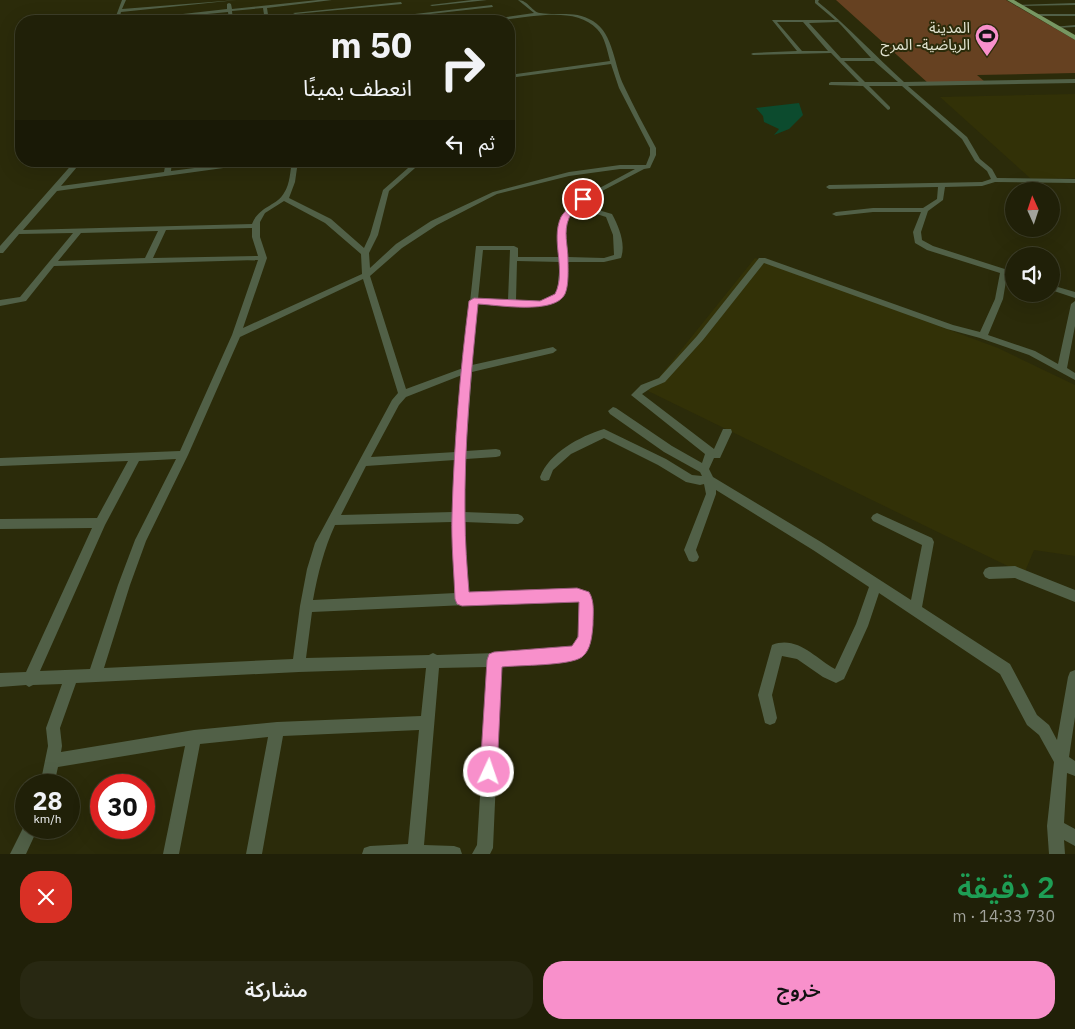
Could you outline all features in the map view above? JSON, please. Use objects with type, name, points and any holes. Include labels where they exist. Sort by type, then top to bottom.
[{"type":"main road","points":[[1010,0],[1075,38]]},
{"type":"street","points":[[118,15],[124,0]]},
{"type":"street","points":[[155,8],[156,0]]},
{"type":"street","points":[[119,11],[235,0]]},
{"type":"street","points":[[190,15],[330,0]]},
{"type":"street","points":[[437,12],[431,2],[486,0],[499,15]]},
{"type":"street","points":[[520,0],[537,14]]},
{"type":"street","points":[[817,0],[815,1],[839,21],[876,59],[965,138],[978,160],[990,170],[995,180]]},
{"type":"street","points":[[228,1],[230,15]]},
{"type":"street","points":[[467,1],[472,9]]},
{"type":"street","points":[[294,4],[295,13],[400,2],[409,15],[492,6]]},
{"type":"street","points":[[1018,5],[1075,4]]},
{"type":"street","points":[[265,7],[266,15]]},
{"type":"street","points":[[364,7],[367,15]]},
{"type":"street","points":[[474,301],[540,304],[549,303],[559,296],[562,292],[564,258],[561,240],[565,216],[575,205],[590,195],[644,167],[648,167],[654,151],[618,79],[606,38],[591,21],[575,17],[537,14],[515,17]]},
{"type":"street","points":[[1036,16],[1075,15]]},
{"type":"street","points":[[800,52],[774,21],[839,21]]},
{"type":"street","points":[[807,21],[806,23],[832,52],[888,108]]},
{"type":"street","points":[[1055,27],[1075,26]]},
{"type":"street","points":[[753,54],[832,52]]},
{"type":"street","points":[[840,60],[876,59]]},
{"type":"street","points":[[515,76],[612,62]]},
{"type":"street","points":[[830,84],[864,85],[1075,80]]},
{"type":"street","points":[[0,251],[74,167]]},
{"type":"street","points":[[167,174],[168,167]]},
{"type":"street","points":[[54,189],[167,174],[200,167]]},
{"type":"street","points":[[95,675],[138,547],[183,455],[236,335],[263,258],[254,226],[258,217],[263,212],[285,197],[292,182],[294,167]]},
{"type":"street","points":[[404,394],[366,275],[365,253],[374,235],[386,190],[413,167]]},
{"type":"street","points":[[236,335],[366,275],[399,246],[434,223],[495,193],[569,174],[607,168],[644,167]]},
{"type":"street","points":[[829,187],[982,184],[995,180],[1075,181]]},
{"type":"street","points":[[836,214],[873,210],[925,210],[940,200],[942,184]]},
{"type":"street","points":[[285,197],[287,200],[328,222],[365,253]]},
{"type":"street","points":[[514,259],[564,258],[604,260],[618,256],[615,229],[609,216],[575,205]]},
{"type":"street","points":[[925,210],[916,232],[918,242],[930,248],[1004,272],[999,299],[983,336]]},
{"type":"street","points":[[18,232],[254,226]]},
{"type":"street","points":[[148,260],[163,228]]},
{"type":"street","points":[[0,303],[23,298],[79,230]]},
{"type":"street","points":[[462,599],[458,517],[460,454],[466,370],[479,248],[514,248],[512,302]]},
{"type":"street","points":[[51,264],[263,258]]},
{"type":"street","points":[[727,432],[716,455],[711,453],[636,395],[653,382],[662,380],[700,338],[761,260],[825,281],[950,327],[1032,353],[1075,377]]},
{"type":"street","points":[[1060,290],[1075,295]]},
{"type":"street","points":[[1062,369],[1075,304]]},
{"type":"street","points":[[300,664],[306,606],[316,556],[332,520],[392,409],[404,394],[466,370],[553,350]]},
{"type":"street","points":[[614,411],[668,450],[966,642],[1004,669],[1032,720],[1044,730],[1061,761],[1075,769]]},
{"type":"street","points":[[545,477],[549,467],[566,452],[604,433],[662,462],[690,479],[700,480],[706,474]]},
{"type":"street","points":[[364,462],[496,453]]},
{"type":"street","points":[[693,557],[690,550],[711,494],[706,474],[711,453]]},
{"type":"street","points":[[0,462],[183,455]]},
{"type":"street","points":[[30,680],[100,523],[135,458]]},
{"type":"street","points":[[332,520],[458,517],[518,519]]},
{"type":"street","points":[[877,518],[928,542],[915,610]]},
{"type":"street","points":[[0,524],[100,523]]},
{"type":"street","points":[[989,573],[1015,572],[1075,596]]},
{"type":"street","points":[[770,718],[765,695],[777,650],[786,648],[801,652],[829,674],[836,676],[839,674],[862,626],[876,584]]},
{"type":"street","points":[[0,680],[30,680],[72,676],[300,664],[494,660],[571,654],[577,652],[583,645],[585,637],[586,601],[584,596],[577,594],[306,606]]},
{"type":"street","points":[[415,852],[433,660]]},
{"type":"street","points":[[480,854],[485,848],[494,660]]},
{"type":"street","points":[[50,774],[55,746],[53,728],[72,676]]},
{"type":"street","points":[[1057,854],[1054,826],[1061,761],[1075,677]]},
{"type":"street","points":[[53,761],[194,737],[277,729],[427,723]]},
{"type":"street","points":[[254,854],[277,729]]},
{"type":"street","points":[[171,854],[194,737]]},
{"type":"street","points":[[1054,826],[1075,838]]},
{"type":"street","points":[[18,854],[25,839]]},
{"type":"street","points":[[370,854],[415,852],[454,854]]},
{"type":"shaded area","name":"المدينة الرياضية- المرج","points":[[836,0],[1006,0],[1075,40],[1075,73],[977,75],[985,82],[928,83]]},
{"type":"shaded area","points":[[1075,94],[1075,178],[1031,179],[940,97]]},
{"type":"shaded area","points":[[799,103],[803,115],[789,129],[774,135],[779,129],[764,122],[763,116],[756,108]]},
{"type":"shaded area","points":[[755,258],[998,348],[1075,385],[1075,556],[1034,550],[1024,574],[648,391]]},
{"type":"place","name":"المدينة الرياضية- المرج","points":[[987,57]]},
{"type":"route","points":[[489,772],[494,660],[577,652],[583,645],[585,637],[586,601],[584,596],[577,594],[462,599],[458,517],[460,454],[466,370],[474,301],[540,304],[549,303],[559,296],[562,292],[564,258],[561,240],[566,221],[565,216],[583,199]]}]
